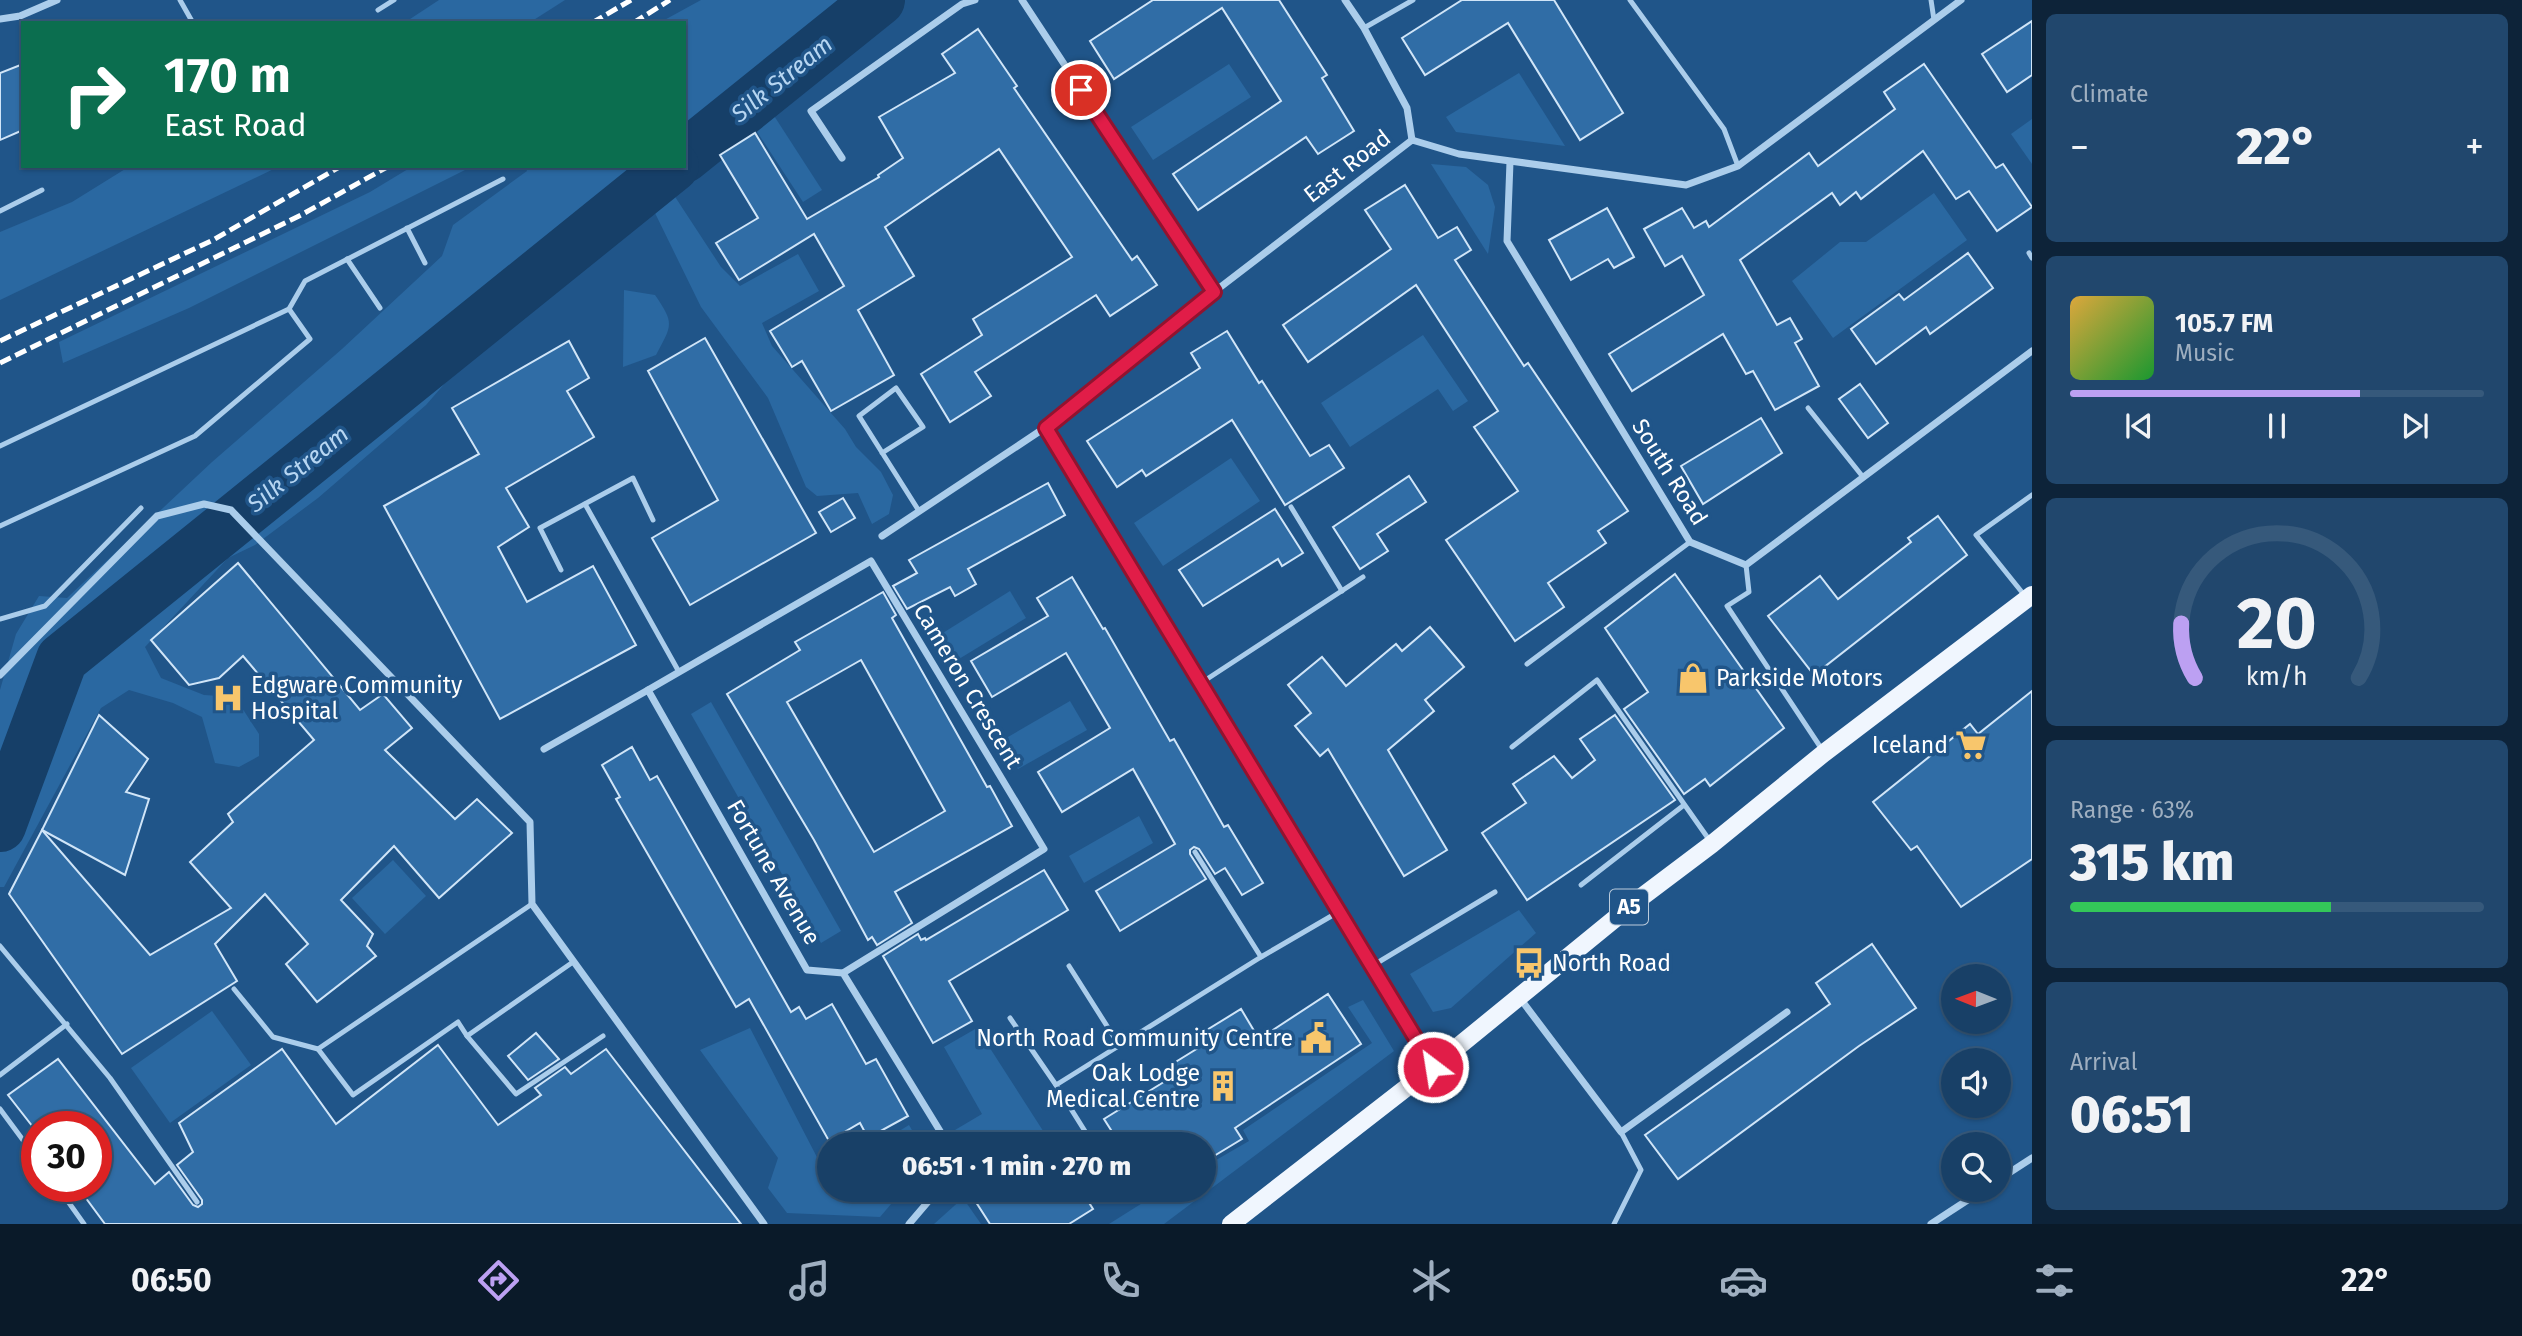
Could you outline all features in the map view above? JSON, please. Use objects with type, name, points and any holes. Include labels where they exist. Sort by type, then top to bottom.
[{"type":"main road","name":"A5","points":[[1231,1224],[1433,1067],[1639,899],[1825,753],[2030,597]]},
{"type":"street","points":[[0,19],[20,16],[55,0]]},
{"type":"street","points":[[842,158],[811,111],[961,4],[975,0]]},
{"type":"street","points":[[1022,0],[1214,292]]},
{"type":"street","points":[[1345,0],[1364,28],[1407,108],[1412,140]]},
{"type":"street","name":"East Road","points":[[882,536],[1046,428],[1214,292],[1412,140],[1460,154],[1686,185],[1738,166],[1961,0]]},
{"type":"street","name":"South Road","points":[[1510,162],[1507,241],[1690,542],[1746,565]]},
{"type":"street","points":[[1746,565],[2032,351]]},
{"type":"street","points":[[1046,428],[1433,1067]]},
{"type":"street","points":[[0,675],[157,516],[204,504],[231,510],[530,822],[532,904],[764,1224]]},
{"type":"street","name":"Cameron Crescent","points":[[648,690],[872,561],[1044,849],[843,972]]},
{"type":"street","points":[[544,749],[648,690]]},
{"type":"street","name":"Fortune Avenue","points":[[648,690],[807,970],[843,972]]},
{"type":"street","points":[[843,972],[941,1132]]},
{"type":"street","points":[[1519,997],[1621,1132],[1787,1012]]},
{"type":"street","points":[[2011,1172],[2032,1158]]},
{"type":"street","points":[[909,1224],[928,1202]]},
{"type":"street","points":[[1931,1224],[1965,1202]]},
{"type":"lane","points":[[180,0],[192,21]]},
{"type":"lane","points":[[378,10],[394,0]]},
{"type":"lane","points":[[1364,28],[1413,0]]},
{"type":"lane","points":[[1630,0],[1724,128],[1738,166]]},
{"type":"lane","points":[[1931,0],[1934,20]]},
{"type":"lane","points":[[0,446],[289,309],[305,281],[503,179]]},
{"type":"lane","points":[[0,211],[42,190]]},
{"type":"lane","points":[[407,228],[425,263]]},
{"type":"lane","points":[[346,259],[380,309]]},
{"type":"lane","points":[[0,526],[195,436],[310,339],[289,309]]},
{"type":"lane","points":[[882,453],[923,427],[896,388],[859,416],[882,453],[919,511]]},
{"type":"lane","points":[[1808,408],[1863,477]]},
{"type":"lane","points":[[561,570],[540,528],[634,478],[653,520]]},
{"type":"lane","points":[[2030,597],[1976,536],[2032,495]]},
{"type":"lane","points":[[585,504],[679,672]]},
{"type":"lane","points":[[1291,507],[1342,591]]},
{"type":"lane","points":[[0,619],[45,606],[141,508]]},
{"type":"lane","points":[[1527,664],[1690,542]]},
{"type":"lane","points":[[1746,565],[1749,592],[1727,606],[1825,753]]},
{"type":"lane","points":[[1201,683],[1363,577]]},
{"type":"lane","points":[[1512,747],[1597,680],[1712,844]]},
{"type":"lane","points":[[1581,885],[1684,805]]},
{"type":"lane","points":[[1195,852],[1261,957]]},
{"type":"lane","points":[[1372,966],[1495,892]]},
{"type":"lane","points":[[318,1049],[532,904]]},
{"type":"lane","points":[[1056,1085],[1340,911]]},
{"type":"lane","points":[[0,946],[110,1079],[197,1202]]},
{"type":"lane","points":[[467,1036],[573,962]]},
{"type":"lane","points":[[1069,966],[1119,1045]]},
{"type":"lane","points":[[234,989],[273,1037],[318,1049],[353,1095],[458,1022],[516,1094],[603,1036]]},
{"type":"lane","points":[[1010,1018],[1085,1132]]},
{"type":"lane","points":[[0,1075],[67,1024]]},
{"type":"lane","points":[[0,1109],[21,1137]]},
{"type":"lane","points":[[1614,1224],[1641,1170],[1621,1132]]},
{"type":"lane","points":[[69,1202],[85,1224]]},
{"type":"shaded area","points":[[439,0],[565,0],[532,21],[407,21]]},
{"type":"shaded area","points":[[701,0],[903,0],[686,167],[686,21],[663,21]]},
{"type":"shaded area","points":[[1229,64],[1251,97],[1153,160],[1131,127]]},
{"type":"shaded area","points":[[1519,73],[1565,146],[1456,132],[1446,117]]},
{"type":"shaded area","points":[[769,108],[822,190],[803,202],[750,121]]},
{"type":"shaded area","points":[[2032,119],[2032,164],[2011,134]]},
{"type":"shaded area","points":[[1431,164],[1466,167],[1488,185],[1495,207],[1488,254]]},
{"type":"shaded area","points":[[127,168],[276,168],[0,300],[0,232],[72,202]]},
{"type":"shaded area","points":[[410,168],[469,168],[189,308],[63,363],[59,342],[370,192]]},
{"type":"shaded area","points":[[526,168],[685,168],[666,183],[721,267],[740,286],[798,254],[819,291],[762,323],[772,346],[845,429],[856,447],[881,472],[893,495],[889,514],[872,524],[858,493],[817,496],[806,487],[768,398],[701,307],[646,199],[602,234],[570,268],[460,366],[426,405],[318,498],[255,545],[228,558],[145,647],[161,678],[204,695],[235,697],[259,734],[259,756],[239,767],[215,763],[202,717],[173,703],[129,690],[101,708],[4,887],[0,887],[0,690],[16,634],[39,596],[67,598],[212,462],[342,349],[442,256],[453,225],[527,171]]},
{"type":"shaded area","points":[[1934,193],[1967,240],[1833,338],[1792,281],[1840,242],[1866,242]]},
{"type":"shaded area","points":[[624,290],[655,295],[666,312],[669,325],[656,355],[623,367]]},
{"type":"shaded area","points":[[1423,335],[1468,401],[1453,411],[1438,389],[1350,447],[1321,403]]},
{"type":"shaded area","points":[[1231,458],[1260,501],[1163,566],[1134,523]]},
{"type":"shaded area","points":[[1010,591],[1026,618],[954,662],[938,636]]},
{"type":"shaded area","points":[[1070,701],[1087,730],[1018,769],[1001,741]]},
{"type":"shaded area","points":[[711,702],[841,931],[821,943],[691,714]]},
{"type":"shaded area","points":[[1139,816],[1153,843],[1084,883],[1069,856]]},
{"type":"shaded area","points":[[393,860],[426,896],[385,934],[352,898]]},
{"type":"shaded area","points":[[1519,910],[1536,933],[1451,1008],[1433,1012],[1410,974]]},
{"type":"shaded area","points":[[1363,1000],[1394,1051],[1216,1185],[1216,1160],[1249,1141],[1243,1130],[1372,1043],[1348,1007]]},
{"type":"shaded area","points":[[212,1011],[251,1065],[170,1123],[131,1068]]},
{"type":"shaded area","points":[[750,1028],[817,1157],[817,1202],[893,1202],[880,1217],[787,1213],[768,1188],[778,1158],[700,1050]]},
{"type":"shaded area","points":[[977,1028],[1044,1132],[956,1132],[955,1130],[982,1114],[944,1047]]},
{"type":"shaded area","points":[[909,1125],[913,1132],[898,1132]]},
{"type":"shaded area","points":[[959,1202],[966,1202],[981,1224],[934,1224]]},
{"type":"shaded area","points":[[1144,1202],[1193,1202],[1164,1224],[1109,1224]]},
{"type":"building","points":[[1153,0],[1279,0],[1327,75],[1322,78],[1354,131],[1318,154],[1306,137],[1198,210],[1173,174],[1281,101],[1222,8],[1114,79],[1090,41]]},
{"type":"building","points":[[1462,0],[1554,0],[1623,113],[1580,140],[1508,23],[1425,75],[1402,38]]},
{"type":"building","points":[[2032,21],[2032,75],[2007,92],[1982,54]]},
{"type":"building","points":[[978,29],[1017,86],[1014,88],[1132,260],[1137,256],[1157,285],[1110,316],[1096,295],[975,372],[991,396],[950,422],[921,374],[982,335],[973,319],[1072,257],[999,149],[885,227],[914,276],[858,310],[894,375],[831,411],[802,361],[792,367],[770,331],[844,286],[814,234],[739,280],[716,243],[758,218],[720,155],[755,133],[807,219],[879,177],[878,175],[903,158],[879,117],[955,73],[942,54]]},
{"type":"building","points":[[1924,64],[1996,168],[2003,164],[2032,207],[1997,231],[1969,191],[1956,199],[1923,151],[1861,199],[1856,192],[1840,205],[1832,193],[1740,260],[1777,325],[1790,318],[1802,339],[1795,343],[1819,386],[1775,410],[1753,371],[1746,374],[1723,334],[1632,391],[1609,354],[1704,295],[1682,256],[1665,266],[1644,229],[1682,208],[1694,228],[1706,221],[1709,227],[1809,153],[1818,166],[1895,109],[1884,92]]},
{"type":"building","points":[[21,65],[21,131],[0,140],[0,73]]},
{"type":"building","points":[[1405,185],[1438,238],[1457,227],[1471,250],[1455,260],[1524,366],[1528,363],[1628,511],[1598,531],[1606,543],[1548,583],[1564,607],[1515,641],[1446,540],[1518,491],[1474,427],[1498,411],[1416,285],[1308,362],[1283,325],[1391,249],[1365,210]]},
{"type":"building","points":[[1607,208],[1634,257],[1614,268],[1608,259],[1571,280],[1549,240]]},
{"type":"building","points":[[1968,253],[1993,288],[1930,334],[1926,327],[1876,364],[1851,329],[1899,294],[1904,300]]},
{"type":"building","points":[[1227,331],[1259,383],[1262,381],[1310,456],[1329,445],[1344,468],[1285,505],[1232,420],[1146,476],[1142,470],[1117,487],[1087,441],[1200,368],[1191,353]]},
{"type":"building","points":[[705,338],[816,533],[690,605],[652,538],[718,500],[648,371]]},
{"type":"building","points":[[569,341],[589,378],[567,391],[594,437],[506,488],[529,527],[498,547],[527,602],[593,566],[636,645],[500,719],[384,506],[479,454],[452,408]]},
{"type":"building","points":[[1860,384],[1888,423],[1868,438],[1839,399]]},
{"type":"building","points":[[1761,418],[1782,453],[1703,504],[1681,466]]},
{"type":"building","points":[[1409,476],[1426,502],[1377,534],[1388,551],[1360,569],[1333,527]]},
{"type":"building","points":[[1048,483],[1065,515],[968,569],[976,584],[955,596],[950,587],[907,609],[893,586],[917,573],[909,560]]},
{"type":"building","points":[[843,498],[855,518],[831,532],[819,512]]},
{"type":"building","points":[[1275,509],[1303,553],[1282,566],[1278,559],[1203,606],[1179,570]]},
{"type":"building","points":[[1938,516],[1967,555],[1814,675],[1768,616],[1820,576],[1838,599],[1911,542],[1908,538]]},
{"type":"building","points":[[238,563],[360,710],[383,694],[412,728],[385,750],[455,819],[477,799],[512,833],[439,898],[394,846],[341,900],[373,934],[367,946],[376,956],[317,1002],[286,964],[308,944],[265,894],[215,944],[237,981],[122,1054],[9,894],[42,830],[150,955],[231,908],[190,862],[233,822],[228,814],[314,740],[243,656],[219,678],[189,685],[151,640]]},
{"type":"building","name":"Parkside Motors","points":[[1675,574],[1784,728],[1710,786],[1705,779],[1684,794],[1624,709],[1648,692],[1605,628]]},
{"type":"building","points":[[1072,577],[1103,629],[1105,628],[1170,741],[1174,739],[1224,827],[1228,825],[1263,883],[1242,895],[1225,868],[1215,874],[1199,849],[1194,847],[1190,854],[1206,879],[1120,931],[1096,891],[1175,844],[1133,769],[1062,812],[1038,772],[1110,728],[1066,653],[992,697],[971,661],[1048,616],[1037,598]]},
{"type":"building","points":[[883,592],[896,615],[892,618],[987,787],[990,786],[1012,826],[895,892],[912,923],[877,945],[872,937],[868,940],[814,840],[727,694],[800,650],[795,642]],"holes":[[[861,660],[945,811],[874,852],[787,702]]]},
{"type":"building","points":[[1430,627],[1464,667],[1425,700],[1434,711],[1388,750],[1447,850],[1404,876],[1328,749],[1320,756],[1295,726],[1311,713],[1288,685],[1322,657],[1346,686],[1396,644],[1402,651]]},
{"type":"building","points":[[2032,691],[2032,859],[1961,907],[1917,846],[1911,850],[1873,802],[1970,724],[1978,734]]},
{"type":"building","points":[[99,715],[148,759],[126,792],[149,799],[125,875],[42,830]]},
{"type":"building","points":[[1615,715],[1675,800],[1527,900],[1482,833],[1526,803],[1513,784],[1554,756],[1572,778],[1595,760],[1580,739]]},
{"type":"building","points":[[632,747],[650,780],[657,776],[791,1012],[799,1007],[806,1019],[832,1004],[866,1064],[876,1059],[908,1116],[879,1132],[865,1132],[860,1123],[844,1132],[824,1132],[749,999],[736,1007],[616,799],[620,797],[602,765]]},
{"type":"building","points":[[1044,870],[1068,910],[949,981],[972,1021],[933,1043],[883,956],[918,934],[921,940],[926,940]]},
{"type":"building","points":[[1872,944],[1916,1008],[1859,1046],[1678,1179],[1645,1135],[1830,1004],[1816,983]]},
{"type":"building","name":"Oak Lodge Medical Centre","points":[[1328,994],[1361,1044],[1235,1128],[1242,1139],[1216,1155],[1216,1132],[1112,1132],[1104,1119],[1167,1080],[1161,1071],[1203,1045],[1197,1036],[1241,1009],[1259,1039]]},
{"type":"building","points":[[536,1033],[559,1059],[528,1080],[508,1056]]},
{"type":"building","points":[[438,1045],[498,1125],[541,1095],[535,1088],[565,1067],[571,1074],[606,1049],[741,1224],[105,1224],[89,1202],[112,1202],[112,1129],[155,1184],[169,1172],[193,1205],[198,1207],[202,1204],[202,1200],[177,1165],[193,1152],[179,1123],[282,1049],[336,1124]]},
{"type":"building","points":[[58,1059],[98,1111],[21,1112],[8,1095]]},
{"type":"building","points":[[976,1202],[1089,1202],[1093,1209],[1069,1224],[990,1224]]},
{"type":"waterway","name":"Silk Stream","points":[[686,155],[879,0]]},
{"type":"waterway","name":"Silk Stream","points":[[0,826],[62,659],[671,168]]},
{"type":"railway","points":[[595,21],[631,0]]},
{"type":"railway","points":[[636,21],[670,0]]},
{"type":"railway","points":[[0,341],[213,240],[338,168]]},
{"type":"railway","points":[[0,363],[301,215],[385,168]]},
{"type":"place","name":"Parkside Motors","points":[[1693,678]]},
{"type":"place","name":"Edgware Community Hospital","points":[[228,698]]},
{"type":"place","name":"Iceland","points":[[1971,745]]},
{"type":"place","name":"North Road","points":[[1529,963]]},
{"type":"place","name":"North Road Community Centre","points":[[1316,1038]]},
{"type":"place","name":"Oak Lodge Medical Centre","points":[[1223,1086]]},
{"type":"route","points":[[1081,90],[1214,292],[1046,428],[1433,1067]]}]
